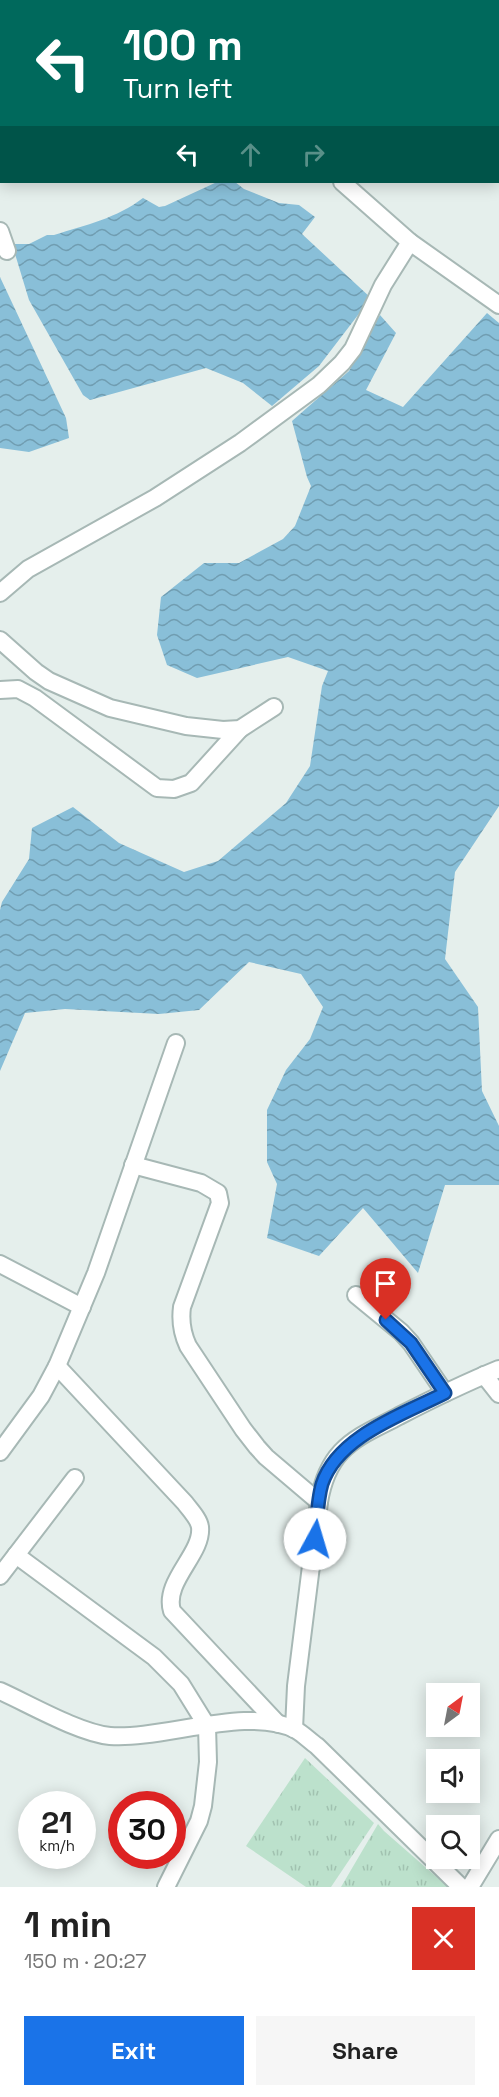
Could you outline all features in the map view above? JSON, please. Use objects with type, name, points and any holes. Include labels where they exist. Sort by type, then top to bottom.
[{"type":"street","points":[[343,183],[410,242],[499,305]]},
{"type":"street","points":[[0,231],[7,251]]},
{"type":"street","points":[[0,593],[28,569],[155,498],[202,468],[240,443],[319,384],[342,363],[352,349],[383,285],[410,242]]},
{"type":"street","points":[[0,640],[49,681],[110,708],[186,726],[223,730],[240,729]]},
{"type":"street","points":[[0,690],[18,689],[35,698],[157,788],[183,787],[196,779],[240,729],[274,708]]},
{"type":"street","points":[[0,1452],[41,1396],[57,1366],[96,1273],[176,1043]]},
{"type":"street","points":[[133,1165],[201,1183],[218,1193],[220,1203],[182,1307],[180,1318],[183,1333],[188,1346],[243,1429],[266,1457],[319,1502]]},
{"type":"street","points":[[0,1264],[82,1307]]},
{"type":"street","points":[[356,1295],[411,1343],[445,1393]]},
{"type":"street","points":[[57,1366],[185,1503],[200,1526],[199,1538],[173,1590],[170,1602],[172,1611],[286,1726],[317,1746],[461,1887]]},
{"type":"street","points":[[286,1726],[296,1686],[319,1502],[322,1485],[330,1468],[340,1453],[356,1438],[492,1372],[499,1394]]},
{"type":"street","points":[[0,1576],[75,1478]]},
{"type":"street","points":[[16,1555],[154,1657],[181,1684],[207,1726],[208,1762],[203,1806],[199,1821],[166,1887]]},
{"type":"street","points":[[0,1690],[97,1734],[128,1736],[262,1720],[286,1726]]},
{"type":"street","points":[[470,1887],[499,1839]]},
{"type":"green space","points":[[305,1758],[374,1823],[331,1887],[306,1887],[246,1846]]},
{"type":"green space","points":[[378,1824],[448,1887],[341,1887]]},
{"type":"water","points":[[215,183],[236,183],[244,189],[279,203],[299,205],[315,217],[302,234],[371,298],[319,366],[272,406],[243,383],[206,368],[90,400],[83,395],[29,300],[12,244],[29,244],[47,235],[54,235],[101,220],[123,211],[143,198],[159,207]]},
{"type":"water","points":[[0,277],[66,418],[69,438],[29,452],[0,448]]},
{"type":"water","points":[[487,313],[499,323],[499,806],[455,872],[445,959],[478,1007],[482,1091],[499,1126],[499,1185],[445,1185],[418,1273],[363,1208],[319,1256],[267,1238],[277,1184],[267,1162],[267,1110],[286,1070],[310,1039],[323,1007],[301,974],[249,962],[199,1010],[159,1014],[65,1009],[25,1013],[0,1071],[0,910],[2,902],[29,859],[32,828],[73,807],[119,843],[184,872],[218,861],[286,803],[310,766],[322,686],[328,671],[288,657],[197,678],[167,665],[157,635],[161,597],[204,563],[239,563],[283,539],[295,526],[311,486],[292,421],[349,371],[380,315],[396,333],[366,390],[403,407]]},
{"type":"route","points":[[315,1539],[322,1485],[340,1453],[356,1438],[445,1393],[411,1343],[386,1320]]}]
